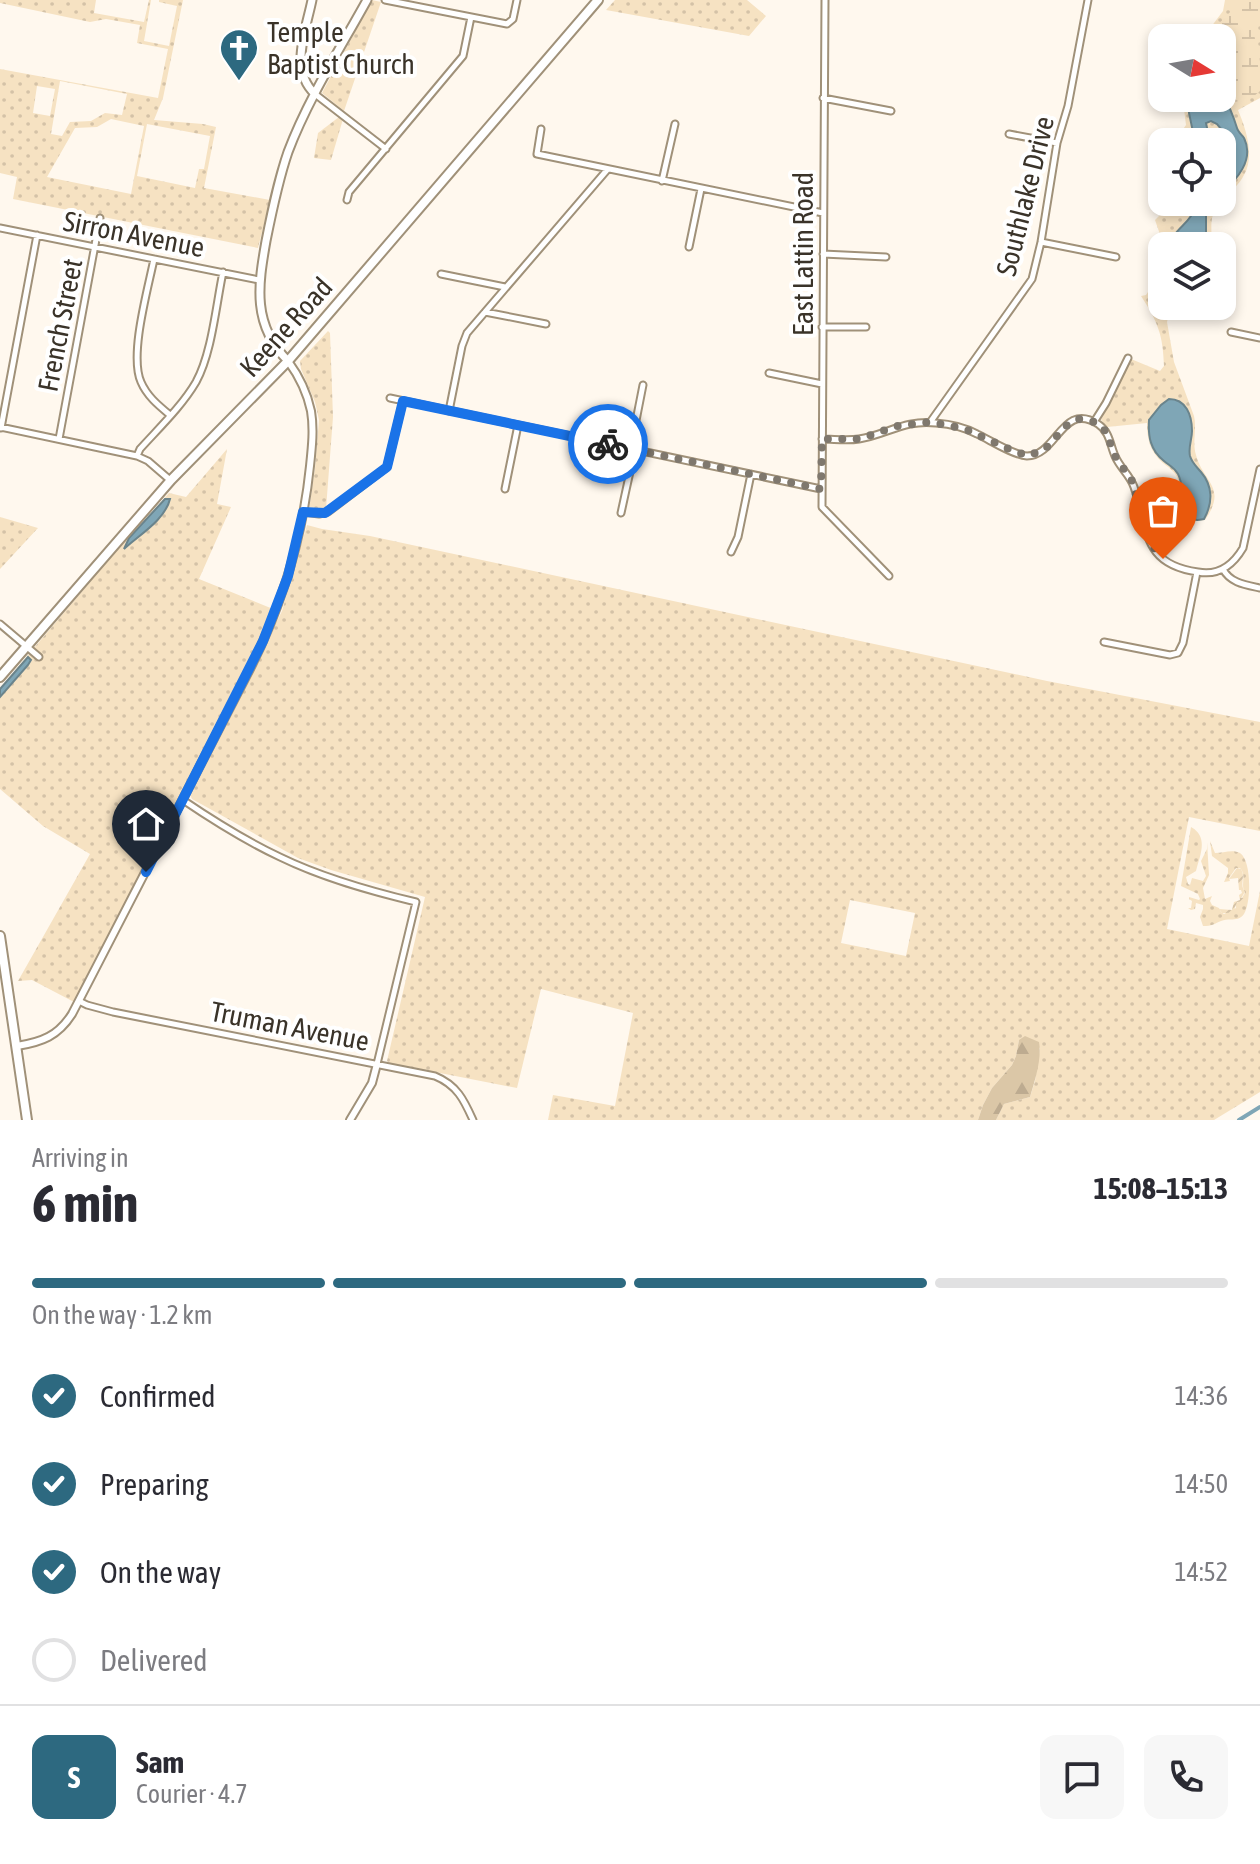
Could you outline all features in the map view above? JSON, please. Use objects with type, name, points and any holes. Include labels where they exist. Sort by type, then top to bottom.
[{"type":"main road","points":[[312,0],[301,67],[306,85],[315,94]]},
{"type":"main road","points":[[288,361],[272,341],[260,302],[259,280],[274,202],[297,131],[367,0]]},
{"type":"main road","name":"Keene Road","points":[[0,677],[171,480],[288,361],[598,0]]},
{"type":"main road","points":[[0,936],[27,1120]]},
{"type":"street","points":[[385,0],[507,24],[513,19],[517,0]]},
{"type":"street","name":"East Lattin Road","points":[[825,0],[822,507],[889,576]]},
{"type":"street","name":"Southlake Drive","points":[[931,422],[1032,279],[1088,0]]},
{"type":"street","points":[[347,200],[349,192],[463,56],[471,17]]},
{"type":"street","points":[[315,94],[386,149]]},
{"type":"street","points":[[823,98],[891,111]]},
{"type":"street","points":[[662,181],[675,124]]},
{"type":"street","points":[[541,129],[537,154],[823,213]]},
{"type":"street","points":[[1009,134],[1057,143]]},
{"type":"street","points":[[449,411],[464,339],[470,327],[607,170]]},
{"type":"street","points":[[689,247],[701,189]]},
{"type":"street","name":"French Street","points":[[59,439],[100,218]]},
{"type":"street","name":"Sirron Avenue","points":[[0,228],[259,280]]},
{"type":"street","points":[[37,235],[0,428],[137,456],[171,480]]},
{"type":"street","points":[[1041,242],[1116,257]]},
{"type":"street","points":[[823,254],[886,257]]},
{"type":"street","points":[[154,259],[136,364],[145,391],[170,415]]},
{"type":"street","points":[[137,456],[195,384],[204,365],[223,272]]},
{"type":"street","points":[[441,274],[506,287]]},
{"type":"street","points":[[484,312],[546,324]]},
{"type":"street","points":[[822,327],[866,327]]},
{"type":"street","points":[[1231,332],[1260,338]]},
{"type":"street","points":[[1094,422],[1128,358]]},
{"type":"street","points":[[17,1046],[56,1034],[70,1018],[268,630],[288,576],[303,512],[310,463],[312,419],[304,388],[288,361]]},
{"type":"street","points":[[769,373],[822,384]]},
{"type":"street","points":[[621,513],[643,385]]},
{"type":"street","points":[[390,398],[821,489]]},
{"type":"street","points":[[303,512],[325,513],[387,467],[403,401]]},
{"type":"street","points":[[822,439],[860,439],[897,426],[931,422],[965,429],[1028,456],[1045,449],[1072,421],[1094,422],[1106,432],[1115,456],[1133,484],[1152,547],[1167,562],[1197,572],[1214,573],[1223,569],[1235,560],[1243,548],[1260,469]]},
{"type":"street","points":[[505,489],[518,425]]},
{"type":"street","points":[[731,552],[738,537],[751,474]]},
{"type":"street","points":[[1223,569],[1228,577],[1260,588]]},
{"type":"street","points":[[1104,642],[1167,655],[1178,653],[1183,643],[1197,572]]},
{"type":"street","points":[[0,624],[39,657]]},
{"type":"street","points":[[183,800],[234,833],[294,864],[363,889],[416,902],[372,1083],[350,1120]]},
{"type":"street","name":"Truman Avenue","points":[[79,1001],[113,1012],[431,1075],[455,1088],[473,1120]]},
{"type":"green space","points":[[0,0],[96,0],[94,13],[144,22],[151,0],[144,41],[169,46],[177,6],[159,0],[183,0],[163,98],[154,120],[216,127],[204,188],[270,200],[258,248],[13,199],[17,177],[0,173],[0,69],[158,98],[168,49],[137,43],[140,25],[106,19],[90,22],[0,3]],"holes":[[[60,81],[127,94],[122,115],[105,113],[91,121],[70,122],[62,136],[51,134]],[[37,86],[55,89],[50,116],[33,113]],[[111,119],[144,126],[131,194],[47,177],[75,128],[97,127]],[[147,124],[210,136],[204,169],[199,169],[195,188],[137,176]]]},
{"type":"green space","points":[[372,0],[381,2],[344,111],[322,93]]},
{"type":"green space","points":[[615,0],[747,0],[766,16],[749,36],[606,10]]},
{"type":"green space","points":[[1225,0],[1260,0],[1260,98],[1238,110],[1246,134],[1249,160],[1236,187],[1236,128],[1184,128],[1184,112],[1236,112],[1236,24],[1213,24],[1223,11]]},
{"type":"green space","points":[[1230,0],[1260,0],[1260,15],[1253,30],[1260,61],[1260,91],[1241,102],[1236,100],[1236,24],[1219,24],[1234,5]]},
{"type":"green space","points":[[339,117],[343,119],[331,160],[314,158],[318,133]]},
{"type":"green space","points":[[1159,216],[1213,216],[1212,232],[1159,232],[1155,220]]},
{"type":"green space","points":[[1148,292],[1148,307],[1141,296]]},
{"type":"green space","points":[[1154,320],[1168,320],[1174,362],[1194,416],[1196,455],[1214,492],[1212,509],[1205,520],[1193,520],[1187,515],[1177,477],[1152,450],[1147,423],[1107,427],[1101,420],[1131,359],[1160,371],[1164,366]]},
{"type":"green space","points":[[328,331],[333,417],[326,509],[309,510],[319,420],[300,361]]},
{"type":"green space","points":[[227,449],[217,504],[231,507],[199,579],[273,609],[251,658],[74,1002],[32,980],[18,981],[90,854],[43,826],[0,789],[0,688],[169,493],[186,497]]},
{"type":"green space","points":[[0,517],[38,528],[0,569]]},
{"type":"green space","points":[[307,525],[1047,681],[1260,722],[1260,831],[1189,817],[1167,929],[1249,946],[1260,891],[1260,1092],[1214,1120],[996,1120],[1004,1104],[1030,1097],[1035,1081],[1040,1048],[1019,1040],[1012,1065],[992,1088],[978,1120],[548,1120],[553,1095],[615,1106],[633,1013],[541,989],[517,1088],[389,1063],[425,897],[298,858],[192,799],[190,795],[282,611]],"holes":[[[850,900],[915,913],[906,956],[841,943]]]},
{"type":"green space","points":[[1191,827],[1200,836],[1202,847],[1196,871],[1186,877],[1188,884],[1192,878],[1203,881],[1206,876],[1201,861],[1207,842],[1209,875],[1203,888],[1205,899],[1212,896],[1212,905],[1224,914],[1236,908],[1236,903],[1245,893],[1243,874],[1240,868],[1236,868],[1230,881],[1224,882],[1228,868],[1212,856],[1210,841],[1215,853],[1234,851],[1244,857],[1249,892],[1246,909],[1239,918],[1203,926],[1200,917],[1203,905],[1196,903],[1195,909],[1188,908],[1191,908],[1192,901],[1189,897],[1200,899],[1198,894],[1181,886]]},
{"type":"green space","points":[[1237,868],[1242,872],[1245,892],[1241,898],[1246,901],[1237,902],[1232,912],[1222,913],[1219,909],[1232,910],[1234,902],[1240,900],[1242,893],[1238,878],[1229,879]]},
{"type":"green space","points":[[1025,1036],[1039,1042],[1040,1049],[1030,1097],[1004,1104],[996,1120],[978,1120],[992,1088],[1012,1065],[1019,1040]]},
{"type":"water","points":[[1232,112],[1247,146],[1246,162],[1236,178],[1236,128],[1220,128],[1211,121],[1206,123],[1207,128],[1192,128],[1189,113]]},
{"type":"water","points":[[1191,216],[1206,216],[1206,232],[1177,232]]},
{"type":"water","points":[[1169,399],[1184,405],[1191,419],[1190,456],[1210,489],[1209,507],[1204,519],[1194,520],[1188,515],[1178,474],[1159,457],[1151,442],[1149,420]]},
{"type":"water","points":[[165,499],[170,499],[163,514],[124,549],[129,538]]},
{"type":"water","points":[[28,657],[31,660],[28,665],[0,697],[0,689]]},
{"type":"waterway","points":[[1239,1120],[1260,1107]]},
{"type":"way so far","points":[[608,444],[821,489],[822,439],[860,439],[897,426],[931,422],[957,426],[1028,456],[1045,449],[1072,421],[1089,421],[1106,432],[1115,456],[1133,484],[1150,543],[1163,559]]},
{"type":"place","name":"Temple Baptist Church","points":[[239,82]]},
{"type":"route","points":[[146,872],[263,641],[288,576],[303,512],[325,513],[387,467],[403,401],[608,444]]}]
